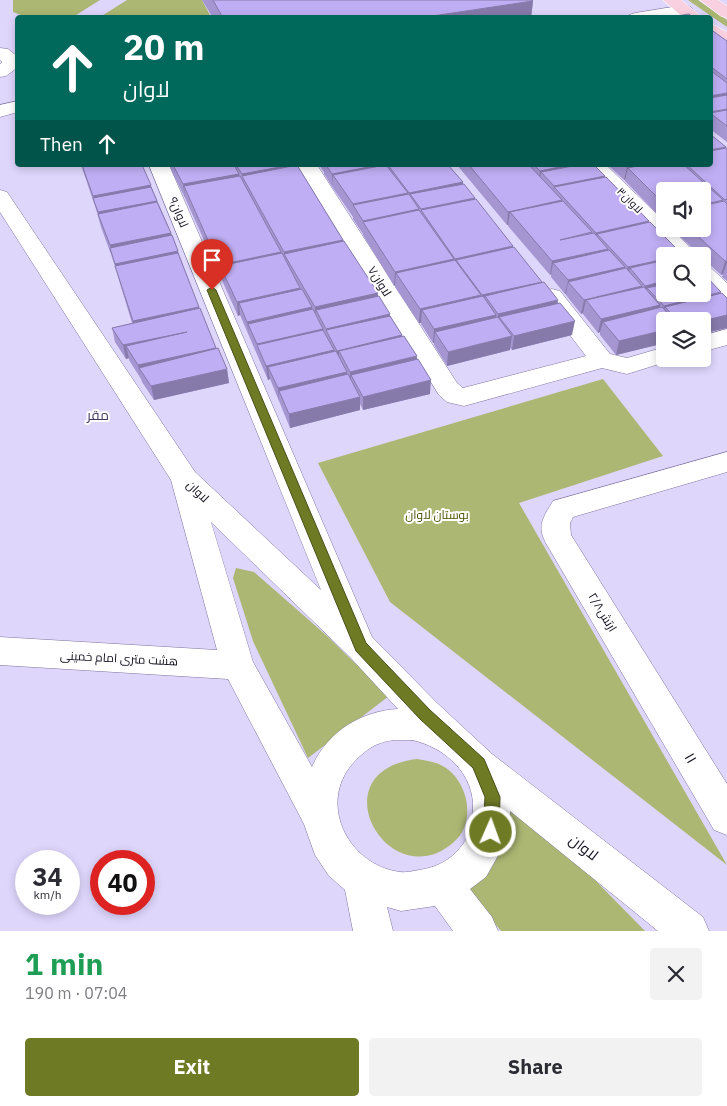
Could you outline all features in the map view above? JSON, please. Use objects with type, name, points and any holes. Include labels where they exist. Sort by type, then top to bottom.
[{"type":"main road","points":[[670,0],[690,14]]},
{"type":"main road","points":[[708,0],[727,13]]},
{"type":"main road","points":[[713,30],[727,40]]},
{"type":"street","points":[[676,15],[690,14]]},
{"type":"street","points":[[0,72],[13,62],[1,53]]},
{"type":"street","points":[[0,111],[15,107]]},
{"type":"street","name":"۹لاوان","points":[[160,167],[361,647]]},
{"type":"street","name":"۷لاوان","points":[[307,167],[448,389],[456,396],[464,397],[602,360]]},
{"type":"street","name":"۳لاوان","points":[[597,167],[678,247]]},
{"type":"street","name":"لاوان","points":[[0,196],[185,479],[361,647],[425,714],[466,751],[689,931]]},
{"type":"street","points":[[711,281],[727,296]]},
{"type":"street","points":[[540,282],[602,360],[627,366],[656,358]]},
{"type":"street","points":[[711,341],[727,337]]},
{"type":"street","name":"۲/۸ارتش","points":[[656,699],[557,537],[555,523],[563,509],[722,472]]},
{"type":"street","points":[[185,479],[238,665],[320,819],[328,842],[342,863],[362,878],[401,892],[443,886],[473,864],[491,832],[492,797],[466,751],[434,729],[412,724],[391,725],[370,730],[352,741],[336,756],[326,775],[320,796],[320,819]]},
{"type":"street","name":"هشت متری امام خمینی","points":[[0,651],[238,665]]},
{"type":"street","name":"۱۱","points":[[656,699],[727,817]]},
{"type":"street","points":[[362,878],[373,931]]},
{"type":"street","points":[[443,886],[478,931]]},
{"type":"green space","points":[[13,0],[100,0],[76,15],[21,15],[13,12]]},
{"type":"green space","points":[[127,0],[202,0],[210,15],[103,15]]},
{"type":"green space","points":[[688,0],[698,0],[727,20],[727,27],[713,17],[713,15],[710,15]]},
{"type":"green space","name":"بوستان لاوان","points":[[603,379],[663,456],[519,503],[727,865],[390,602],[318,463]]},
{"type":"green space","points":[[236,568],[254,572],[326,635],[389,696],[308,758],[253,641],[233,578]]},
{"type":"green space","points":[[417,759],[439,764],[454,775],[460,784],[467,804],[465,825],[461,834],[454,842],[430,855],[407,855],[387,844],[373,826],[367,806],[371,785],[387,768]]},
{"type":"green space","points":[[513,807],[589,874],[645,931],[501,931],[467,889]]},
{"type":"building","points":[[213,0],[533,1],[439,15],[221,15]]},
{"type":"building","points":[[713,31],[727,41],[727,79],[713,68]]},
{"type":"building","points":[[713,72],[727,83],[727,93],[713,95]]},
{"type":"building","points":[[727,95],[727,109],[713,111],[713,97]]},
{"type":"building","points":[[727,110],[727,126],[713,115],[713,112]]},
{"type":"building","points":[[713,136],[726,147],[713,149]]},
{"type":"building","points":[[727,148],[727,199],[725,200],[711,187],[711,182],[705,182],[689,167],[713,167],[713,150]]},
{"type":"building","points":[[83,167],[143,167],[151,185],[93,196]]},
{"type":"building","points":[[174,167],[235,167],[239,174],[183,184]]},
{"type":"building","points":[[237,167],[280,167],[242,174]]},
{"type":"building","points":[[287,167],[298,167],[343,240],[284,252],[242,176]]},
{"type":"building","points":[[327,167],[369,167],[332,174]]},
{"type":"building","points":[[375,167],[388,167],[408,193],[353,204],[333,175]]},
{"type":"building","points":[[390,167],[450,167],[463,182],[409,193]]},
{"type":"building","points":[[471,167],[531,167],[562,200],[508,212]]},
{"type":"building","points":[[536,167],[559,167],[540,171]]},
{"type":"building","points":[[567,167],[596,167],[605,176],[554,186],[541,172]]},
{"type":"building","points":[[686,167],[703,182],[656,182],[656,196],[628,168]]},
{"type":"building","points":[[240,176],[281,252],[219,265],[184,186]]},
{"type":"building","points":[[606,177],[649,221],[596,233],[554,187]]},
{"type":"building","points":[[464,184],[475,198],[421,209],[410,194]]},
{"type":"building","points":[[151,187],[157,201],[98,212],[93,198]]},
{"type":"building","points":[[711,189],[723,200],[711,203]]},
{"type":"building","points":[[409,194],[419,209],[363,221],[353,205]]},
{"type":"building","points":[[476,199],[513,246],[455,259],[421,210]]},
{"type":"building","points":[[563,201],[592,232],[560,240],[594,233],[608,249],[552,261],[510,212]]},
{"type":"building","points":[[724,201],[727,204],[727,261],[699,237],[711,237],[711,204]]},
{"type":"building","points":[[157,202],[171,233],[110,245],[98,214]]},
{"type":"building","points":[[419,210],[454,259],[395,272],[363,222]]},
{"type":"building","points":[[650,222],[656,228],[656,237],[665,237],[675,247],[656,247],[656,261],[628,267],[597,234]]},
{"type":"building","points":[[172,235],[178,251],[115,264],[110,248]]},
{"type":"building","points":[[344,241],[378,293],[315,307],[284,254]]},
{"type":"building","points":[[514,247],[542,282],[482,295],[456,260]]},
{"type":"building","points":[[609,250],[625,267],[568,280],[553,263]]},
{"type":"building","points":[[178,253],[199,307],[133,321],[115,266]]},
{"type":"building","points":[[282,253],[300,288],[237,302],[220,266]]},
{"type":"building","points":[[455,260],[481,295],[420,309],[396,273]]},
{"type":"building","points":[[656,262],[656,283],[645,286],[630,268]]},
{"type":"building","points":[[626,268],[642,286],[584,300],[568,282]]},
{"type":"building","points":[[711,281],[721,292],[711,294]]},
{"type":"building","points":[[544,282],[558,300],[498,314],[485,296]]},
{"type":"building","points":[[656,286],[656,298],[647,288]]},
{"type":"building","points":[[644,287],[660,305],[601,319],[586,300]]},
{"type":"building","points":[[302,289],[312,307],[247,322],[239,303]]},
{"type":"building","points":[[722,293],[727,298],[727,315],[711,319],[711,312],[670,312],[665,307],[685,302],[711,302],[711,296]]},
{"type":"building","points":[[379,296],[390,314],[326,329],[316,310]]},
{"type":"building","points":[[483,296],[496,315],[434,329],[422,310]]},
{"type":"building","points":[[660,302],[680,302],[664,306]]},
{"type":"building","points":[[560,303],[575,321],[514,336],[499,317]]},
{"type":"building","points":[[662,307],[667,312],[656,312],[656,332],[619,341],[603,322]]},
{"type":"building","points":[[200,308],[216,348],[138,365],[126,346],[187,332],[123,345],[112,328]]},
{"type":"building","points":[[313,309],[323,329],[257,344],[248,324]]},
{"type":"building","points":[[390,316],[402,335],[337,351],[326,330]]},
{"type":"building","points":[[498,317],[512,336],[448,352],[435,332]]},
{"type":"building","points":[[323,330],[334,350],[266,366],[257,345]]},
{"type":"building","points":[[404,336],[417,356],[350,372],[339,351]]},
{"type":"building","points":[[218,348],[227,369],[151,386],[139,368]]},
{"type":"building","points":[[336,351],[347,372],[278,388],[268,367]]},
{"type":"building","points":[[418,359],[431,380],[363,397],[351,375]]},
{"type":"building","points":[[348,374],[360,397],[289,414],[279,391]]},
{"type":"district","name":"مقر","points":[[98,415]]},
{"type":"route","points":[[212,290],[361,647],[425,714],[479,764],[492,797],[491,832]]}]
